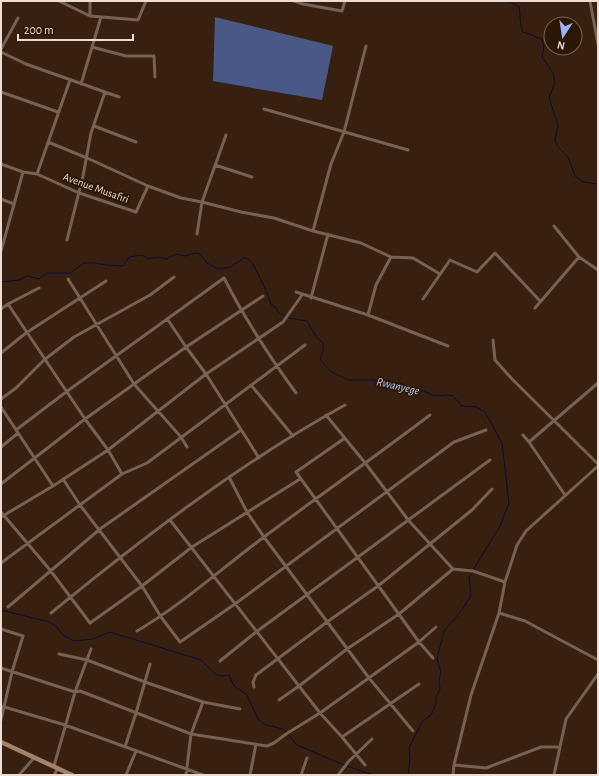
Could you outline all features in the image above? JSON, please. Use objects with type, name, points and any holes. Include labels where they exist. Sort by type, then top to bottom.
[{"type":"street","points":[[59,1],[90,16],[138,20],[146,1]]},
{"type":"street","points":[[90,1],[90,16]]},
{"type":"street","points":[[294,1],[342,11],[345,1]]},
{"type":"street","points":[[590,1],[598,44]]},
{"type":"street","points":[[81,84],[101,17]]},
{"type":"street","points":[[1,49],[18,18]]},
{"type":"street","points":[[313,231],[331,164],[344,132],[366,46]]},
{"type":"street","points":[[92,47],[126,56],[154,56],[155,77]]},
{"type":"street","points":[[1,52],[26,64],[119,97]]},
{"type":"street","points":[[37,174],[70,80]]},
{"type":"street","points":[[1,92],[58,112]]},
{"type":"street","points":[[68,240],[94,126],[105,92]]},
{"type":"street","points":[[264,109],[408,150]]},
{"type":"street","points":[[94,126],[136,142]]},
{"type":"street","points":[[197,234],[202,202],[226,135]]},
{"type":"street","points":[[48,142],[148,186],[181,198],[274,218],[313,231],[361,243],[391,257],[413,258],[440,274]]},
{"type":"street","name":"Avenue Musafiri","points":[[1,164],[23,172],[37,174],[78,193],[136,212],[148,186]]},
{"type":"street","points":[[215,165],[252,177]]},
{"type":"street","points":[[1,252],[3,238],[23,172]]},
{"type":"street","points":[[1,199],[14,204]]},
{"type":"street","points":[[554,226],[579,257],[598,270]]},
{"type":"street","points":[[311,298],[328,234]]},
{"type":"street","points":[[423,298],[450,260],[476,272],[495,253],[540,301]]},
{"type":"street","points":[[368,315],[376,285],[391,257]]},
{"type":"street","points":[[535,308],[579,257]]},
{"type":"street","points":[[1,399],[16,388],[44,360],[74,337],[150,295],[174,277]]},
{"type":"street","points":[[16,430],[224,278],[240,310],[258,339],[296,393]]},
{"type":"street","points":[[68,279],[134,384],[158,410],[188,447]]},
{"type":"street","points":[[1,353],[26,332],[106,281]]},
{"type":"street","points":[[1,310],[8,304],[39,288]]},
{"type":"street","points":[[296,292],[368,315],[448,346]]},
{"type":"street","points":[[300,479],[192,547],[142,586],[90,623],[71,596],[2,514],[53,486],[108,450],[206,374],[283,322],[302,295]]},
{"type":"street","points":[[1,484],[35,459],[84,419],[186,347],[263,296]]},
{"type":"street","points":[[8,304],[84,419],[108,450],[122,474]]},
{"type":"street","points":[[168,320],[206,374],[259,458]]},
{"type":"street","points":[[453,775],[454,765],[471,695],[499,613],[505,582],[517,545],[526,530],[598,465],[495,360],[493,340]]},
{"type":"street","points":[[1,563],[122,474],[147,463],[305,345]]},
{"type":"street","points":[[529,442],[598,383]]},
{"type":"street","points":[[251,385],[293,436]]},
{"type":"street","points":[[51,613],[120,557],[229,477],[326,415],[345,405]]},
{"type":"street","points":[[1,407],[53,486]]},
{"type":"street","points":[[326,415],[366,464],[408,521],[453,569],[473,571],[505,582]]},
{"type":"street","points":[[137,631],[161,617],[264,537],[366,464],[430,415]]},
{"type":"street","points":[[8,606],[100,530],[241,430]]},
{"type":"street","points":[[63,479],[142,586],[161,617],[180,642],[235,604],[454,442],[486,430]]},
{"type":"street","points":[[1,447],[18,433]]},
{"type":"street","points":[[523,435],[566,495]]},
{"type":"street","points":[[345,438],[296,472],[419,642],[433,658]]},
{"type":"street","points":[[220,661],[256,632],[490,460]]},
{"type":"street","points":[[229,477],[247,512],[306,595],[369,678],[414,730]]},
{"type":"street","points":[[254,687],[253,682],[256,675],[326,622],[378,586],[472,510],[492,489]]},
{"type":"street","points":[[170,520],[320,713],[365,765]]},
{"type":"street","points":[[279,700],[347,649],[399,614],[453,569]]},
{"type":"street","points":[[499,613],[525,621],[598,660]]},
{"type":"street","points":[[1,668],[75,692],[80,691],[191,734],[267,746],[274,744],[287,733],[320,713],[419,642],[436,626]]},
{"type":"street","points":[[1,630],[23,636],[3,706],[1,720]]},
{"type":"street","points":[[54,775],[65,725],[75,692],[91,649]]},
{"type":"street","points":[[59,654],[87,660],[203,702],[240,709]]},
{"type":"street","points":[[125,747],[146,682],[150,664]]},
{"type":"street","points":[[554,775],[566,719],[598,674]]},
{"type":"street","points":[[342,737],[419,684]]},
{"type":"street","points":[[186,775],[191,734],[203,702]]},
{"type":"street","points":[[3,706],[65,725],[203,775]]},
{"type":"street","points":[[338,775],[349,761],[372,739]]},
{"type":"street","points":[[1,742],[72,775]]},
{"type":"street","points":[[250,775],[256,744]]},
{"type":"street","points":[[454,765],[486,768],[541,747],[560,747]]},
{"type":"street","points":[[126,775],[136,751]]},
{"type":"street","points":[[19,775],[34,758]]},
{"type":"street","points":[[301,775],[307,758]]},
{"type":"shaded area","points":[[215,17],[333,46],[322,100],[213,81]]},
{"type":"waterway","points":[[509,1],[519,7],[523,32],[542,39],[544,46],[542,57],[553,73],[555,83],[549,98],[558,125],[555,140],[558,147],[568,157],[575,176],[583,182],[598,184]]},
{"type":"waterway","name":"Rwanyege","points":[[1,282],[19,280],[27,276],[39,279],[47,273],[70,273],[84,263],[123,266],[129,257],[142,255],[149,259],[158,257],[166,259],[176,254],[185,256],[196,253],[200,254],[207,263],[218,269],[230,267],[244,258],[248,259],[253,264],[271,304],[279,313],[285,316]]},
{"type":"waterway","name":"Rwanyege","points":[[288,318],[307,321],[317,338],[323,343],[323,351],[320,359],[330,371],[348,380],[381,380],[399,386],[413,387],[435,396],[453,396],[462,406],[477,407],[485,412],[502,443],[509,503],[500,526],[473,570]]},
{"type":"waterway","name":"Rwanyege","points":[[408,775],[410,758],[409,748],[422,722],[431,715],[440,689],[439,680],[441,672],[437,659],[444,631],[462,610],[471,595],[469,577],[472,573]]},
{"type":"waterway","points":[[1,610],[49,622],[57,627],[63,635],[74,641],[93,639],[110,632],[201,660],[215,674],[221,676],[229,675],[234,686],[247,695],[258,719],[266,725],[283,729],[297,745],[344,765]]},
{"type":"waterway","points":[[347,766],[373,775]]}]
